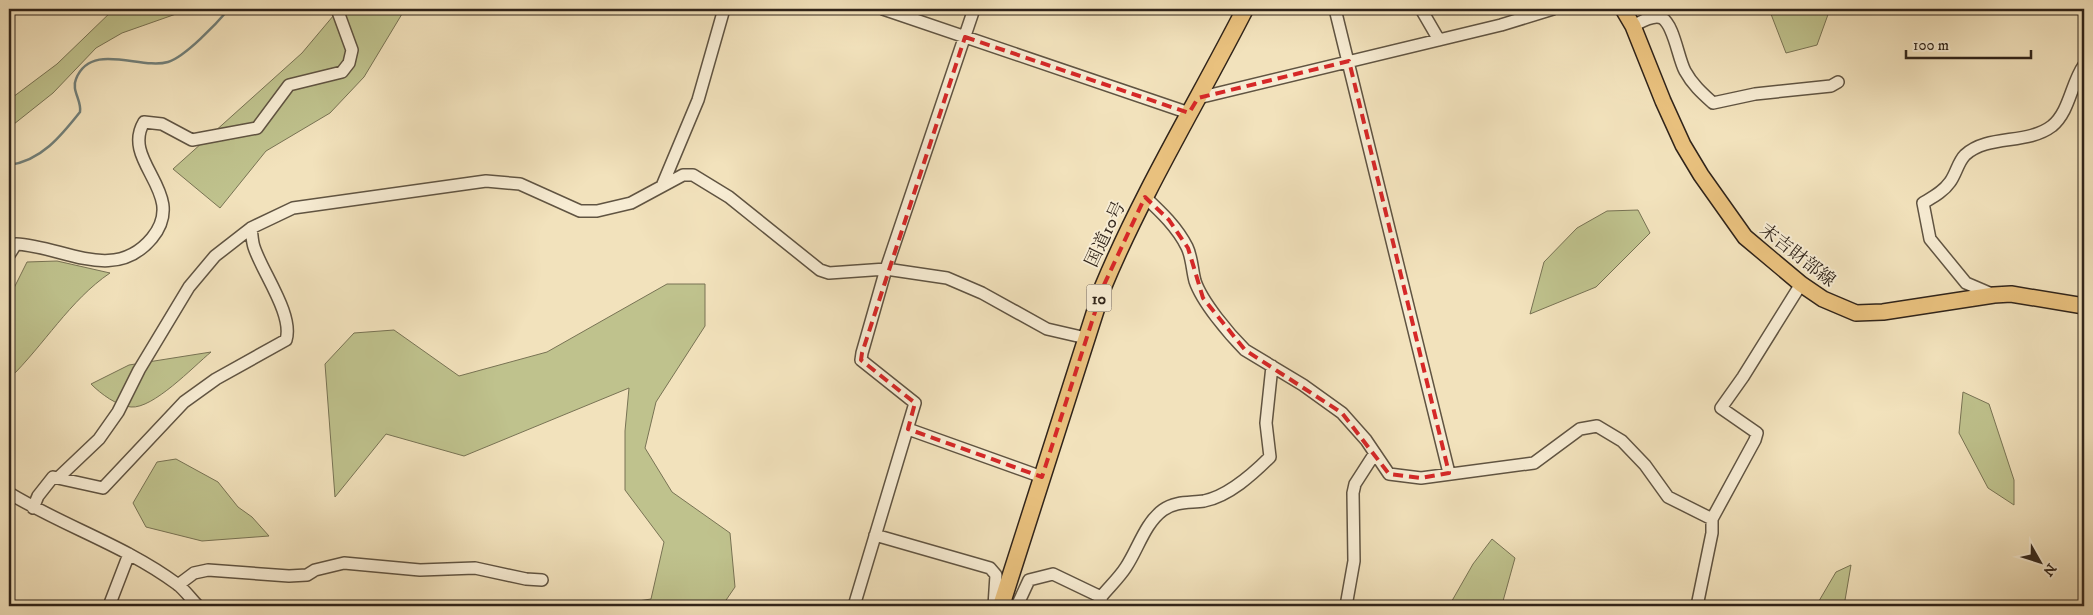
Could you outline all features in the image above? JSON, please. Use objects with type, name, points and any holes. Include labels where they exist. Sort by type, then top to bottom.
[{"type":"highway","name":"国道10号","points":[[1001,606],[1086,338],[1120,247],[1246,9]]},
{"type":"main road","name":"末吉財部線","points":[[1623,9],[1633,26],[1683,145],[1701,175],[1745,237],[1802,284],[1824,299],[1856,313],[1883,312],[2011,294],[2084,306]]},
{"type":"street","points":[[9,255],[16,244],[94,260],[124,259],[142,251],[156,232],[162,206],[160,190],[138,148],[138,133],[144,122],[162,124],[192,140],[257,128],[288,86],[342,72],[349,63],[352,50],[337,9]]},
{"type":"street","points":[[662,186],[698,100],[724,9]]},
{"type":"street","points":[[883,9],[1189,114]]},
{"type":"street","points":[[854,606],[915,403],[861,360],[886,269],[974,9]]},
{"type":"street","points":[[1335,9],[1448,474]]},
{"type":"street","points":[[1421,9],[1439,40]]},
{"type":"street","points":[[1198,98],[1535,16],[1553,9]]},
{"type":"street","points":[[1633,26],[1653,17],[1661,18],[1668,24],[1684,70],[1698,90],[1713,103],[1755,94],[1831,86],[1838,82]]},
{"type":"street","points":[[1994,295],[1966,283],[1930,239],[1923,204],[1939,194],[1951,182],[1964,156],[1978,146],[2035,134],[2051,127],[2064,111],[2084,65]]},
{"type":"street","points":[[33,508],[48,480],[59,477],[99,440],[118,412],[139,370],[189,287],[215,256],[251,228],[293,208],[486,181],[520,184],[580,211],[597,211],[631,203],[683,174],[693,175],[704,180],[820,270],[829,273],[886,269],[947,278],[982,294],[1047,329],[1086,338]]},
{"type":"street","points":[[1145,197],[1169,220],[1188,248],[1195,282],[1209,305],[1237,342],[1342,412],[1375,453],[1384,470],[1392,476],[1421,478],[1534,463],[1580,429],[1597,426],[1622,441],[1645,465],[1668,497],[1712,519]]},
{"type":"street","points":[[59,477],[103,488],[184,402],[216,378],[286,340],[289,332],[284,316],[254,247],[251,228]]},
{"type":"street","points":[[1697,606],[1712,534],[1712,519],[1757,433],[1721,408],[1802,284]]},
{"type":"street","points":[[1016,606],[1029,580],[1052,574],[1101,602],[1125,568],[1147,528],[1161,511],[1180,503],[1205,501],[1217,497],[1246,479],[1270,457],[1266,423],[1272,366]]},
{"type":"street","points":[[908,429],[1042,477]]},
{"type":"street","points":[[1346,606],[1354,562],[1353,493],[1355,484],[1375,453]]},
{"type":"street","points":[[9,493],[33,508],[128,554],[178,585],[198,606]]},
{"type":"street","points":[[875,535],[990,568],[996,575],[994,606]]},
{"type":"street","points":[[109,606],[128,554]]},
{"type":"street","points":[[178,585],[194,573],[208,570],[289,576],[307,575],[315,570],[344,562],[420,570],[475,568],[526,579],[542,580]]},
{"type":"highlighted area","points":[[965,37],[1189,113],[1198,98],[1349,61],[1449,473],[1421,478],[1389,474],[1342,413],[1245,350],[1203,298],[1188,248],[1169,220],[1145,197],[1103,287],[1042,477],[908,429],[915,403],[861,360],[862,353]]},
{"type":"green space","points":[[114,9],[185,9],[122,33],[96,48],[53,93],[9,128],[9,100],[57,64]]},
{"type":"green space","points":[[339,9],[405,9],[364,77],[330,113],[266,151],[220,208],[173,169],[302,53]]},
{"type":"green space","points":[[1769,9],[1830,9],[1817,45],[1786,53]]},
{"type":"green space","points":[[1638,210],[1650,233],[1596,287],[1530,314],[1544,262],[1577,228],[1607,211]]},
{"type":"green space","points":[[57,261],[110,273],[82,296],[9,379],[9,298],[27,262]]},
{"type":"green space","points":[[667,284],[705,284],[705,326],[656,402],[645,448],[672,492],[730,533],[735,587],[722,606],[607,606],[651,599],[664,542],[625,490],[625,431],[629,388],[464,456],[386,434],[335,497],[325,364],[354,333],[394,330],[459,376],[547,352]]},
{"type":"green space","points":[[211,352],[184,377],[161,394],[140,406],[131,407],[115,402],[91,384],[129,365]]},
{"type":"green space","points":[[1963,392],[1989,404],[2014,480],[2014,505],[1988,488],[1959,433]]},
{"type":"green space","points":[[176,459],[218,482],[238,507],[252,517],[269,536],[202,541],[146,527],[133,503],[157,462]]},
{"type":"green space","points":[[1492,539],[1515,558],[1503,601],[1499,606],[1449,606],[1473,564]]},
{"type":"green space","points":[[1851,565],[1844,606],[1816,606],[1836,572]]},
{"type":"waterway","points":[[9,165],[20,163],[41,153],[58,138],[80,112],[75,83],[83,68],[93,61],[104,59],[144,63],[168,62],[192,47],[229,9]]}]
